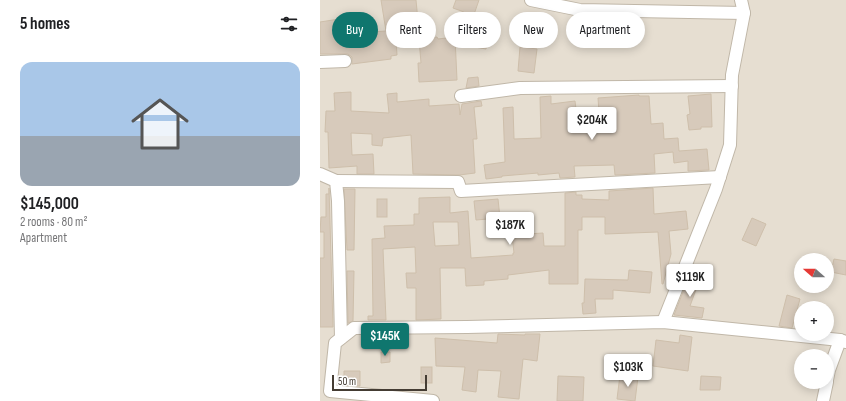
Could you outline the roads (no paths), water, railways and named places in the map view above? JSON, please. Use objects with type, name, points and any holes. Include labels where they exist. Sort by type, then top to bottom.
[{"type":"street","points":[[531,0],[580,10],[614,5],[744,13]]},
{"type":"street","points":[[663,322],[716,189],[730,145],[732,75],[744,13],[741,0]]},
{"type":"street","points":[[320,62],[345,61]]},
{"type":"street","points":[[461,96],[520,88],[732,86]]},
{"type":"street","points":[[320,174],[336,181],[458,182],[461,191],[720,177]]},
{"type":"street","points":[[336,181],[338,201],[341,338]]},
{"type":"street","points":[[433,401],[325,393],[335,343],[354,328],[663,322],[843,341],[834,360]]},
{"type":"street","points":[[823,401],[825,389]]}]
